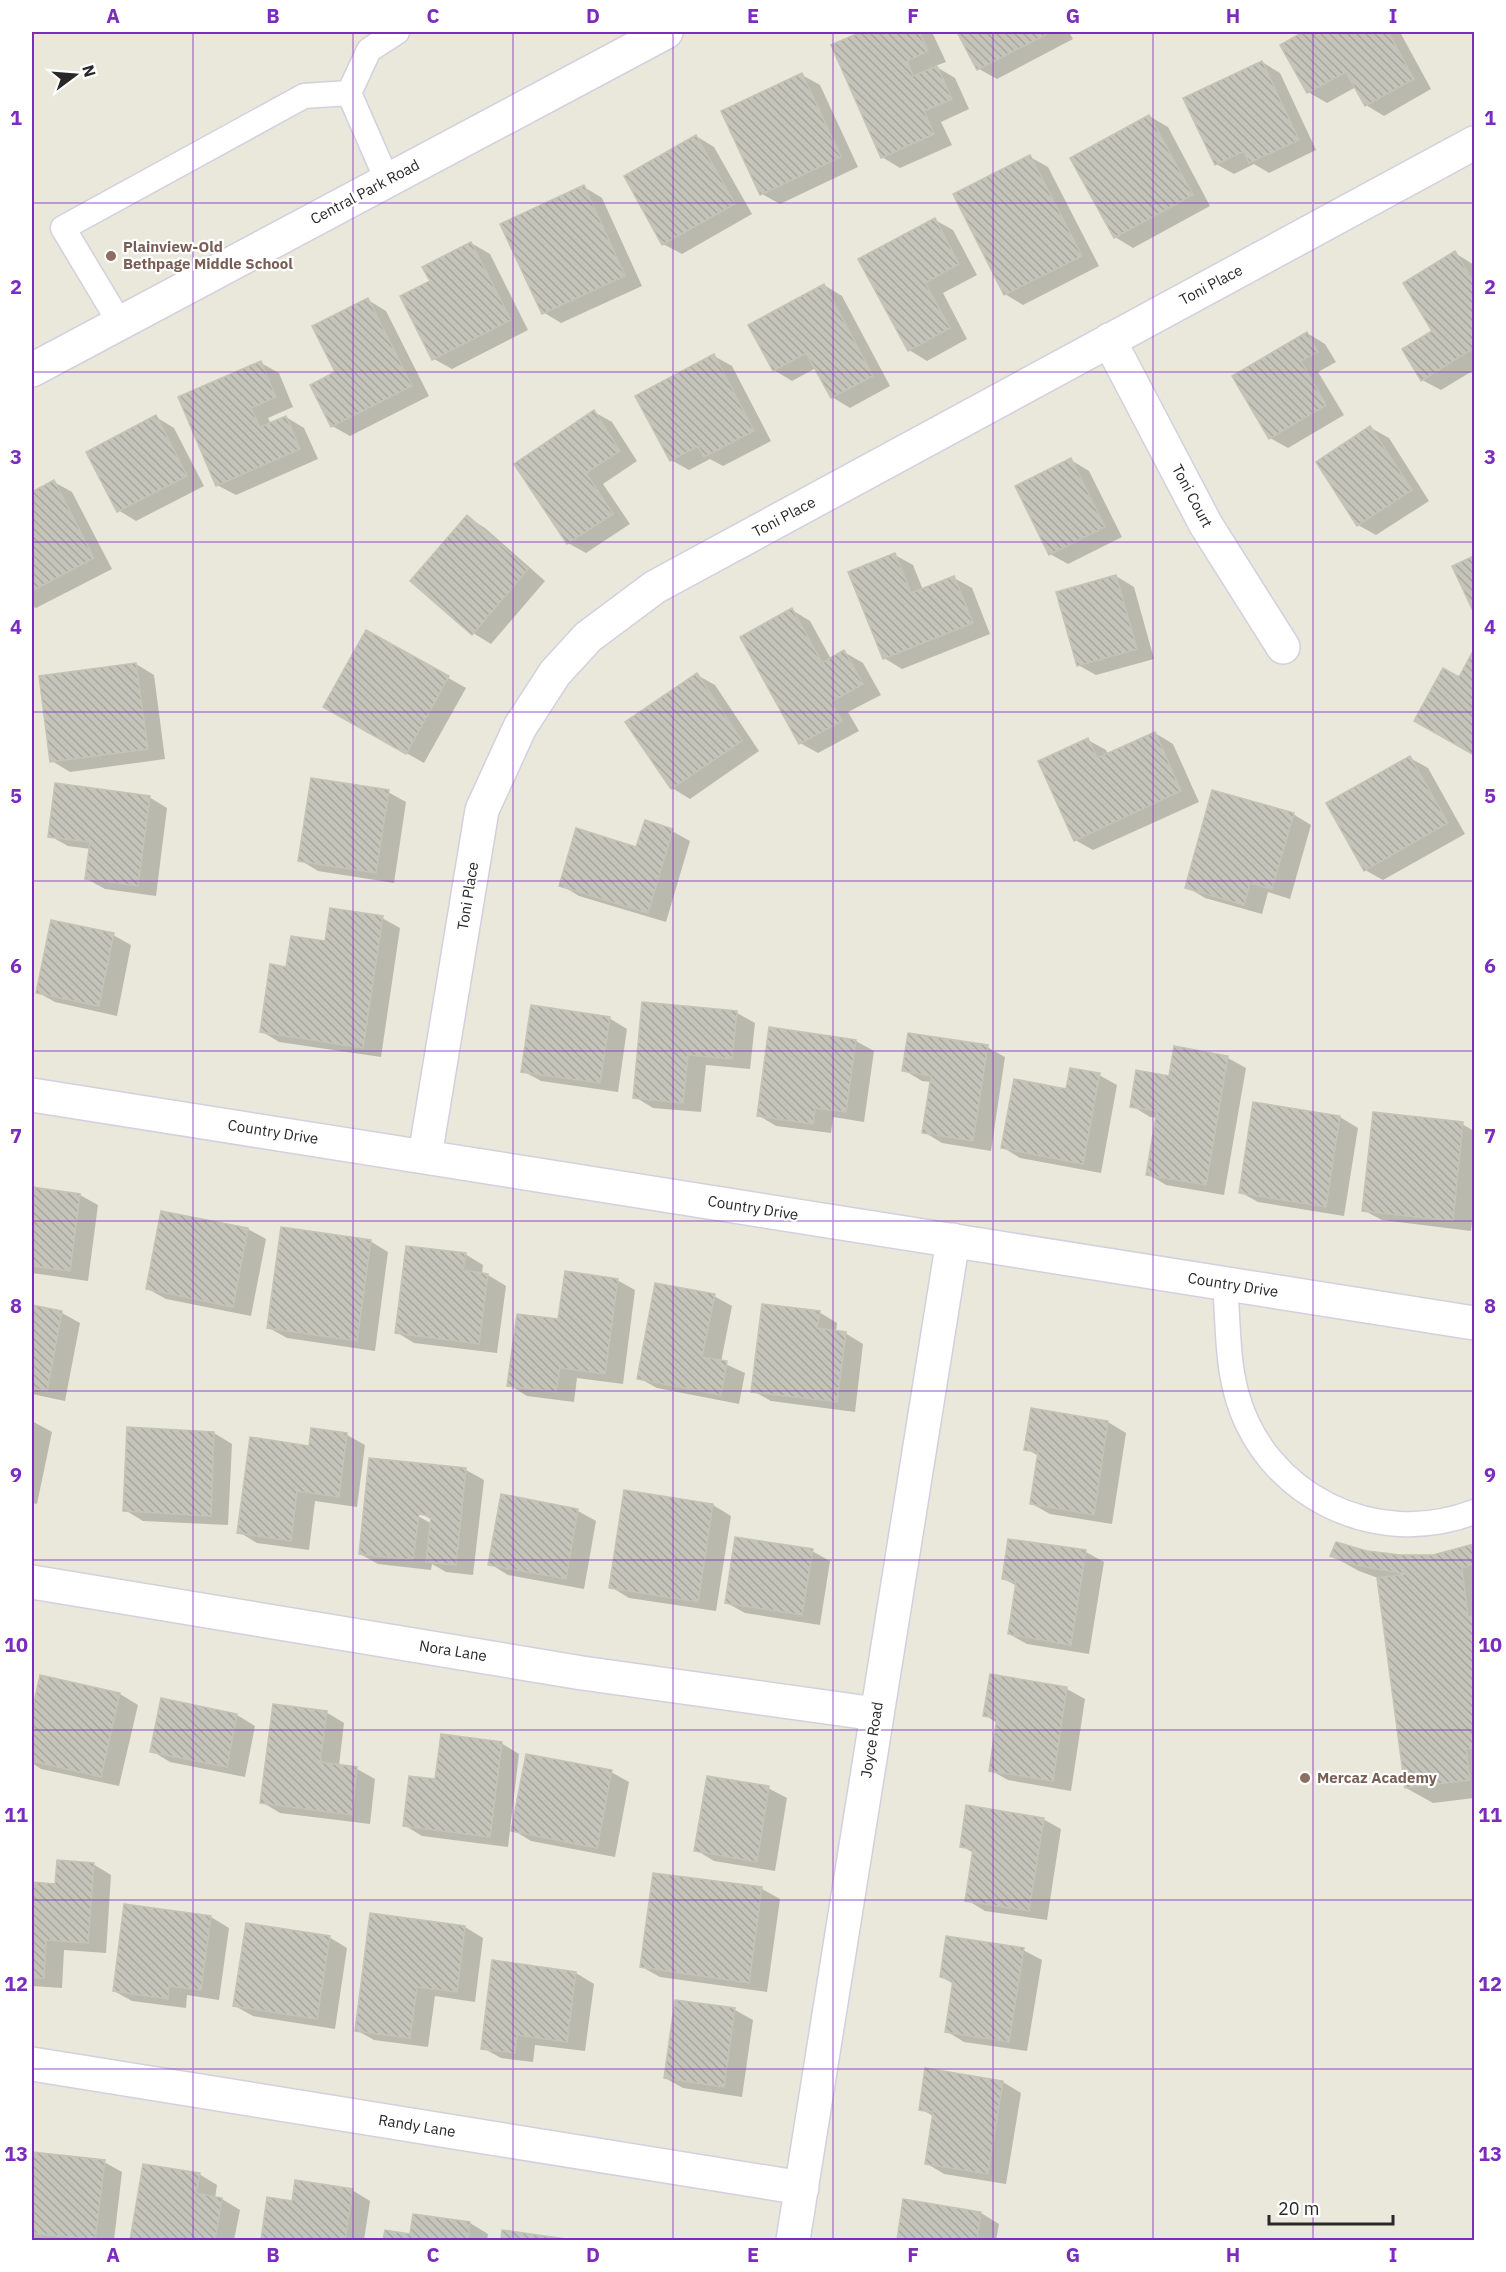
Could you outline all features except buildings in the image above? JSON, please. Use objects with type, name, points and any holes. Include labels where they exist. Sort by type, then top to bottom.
[{"type":"street","name":"Central Park Road","points":[[32,370],[666,32]]},
{"type":"street","name":"Toni Place","points":[[425,1156],[482,810],[520,727],[555,673],[588,637],[655,586],[1474,143]]},
{"type":"street","name":"Toni Court","points":[[1109,340],[1206,525],[1283,646]]},
{"type":"street","name":"Country Drive","points":[[32,1095],[1474,1323]]},
{"type":"street","name":"Joyce Road","points":[[793,2241],[954,1240]]},
{"type":"street","name":"Nora Lane","points":[[32,1582],[582,1673],[876,1714]]},
{"type":"street","name":"Randy Lane","points":[[32,2064],[802,2188]]},
{"type":"lane","points":[[387,180],[349,93],[369,50],[397,32]]},
{"type":"lane","points":[[120,323],[63,228],[304,96],[349,93]]},
{"type":"lane","points":[[1225,1284],[1231,1362],[1236,1392],[1247,1421],[1261,1447],[1280,1470],[1303,1490],[1328,1506],[1357,1518],[1416,1525],[1444,1521],[1474,1512]]},
{"type":"place","name":"Plainview-Old Bethpage Middle School","points":[[111,256]]},
{"type":"place","name":"Mercaz Academy","points":[[1305,1778]]}]
